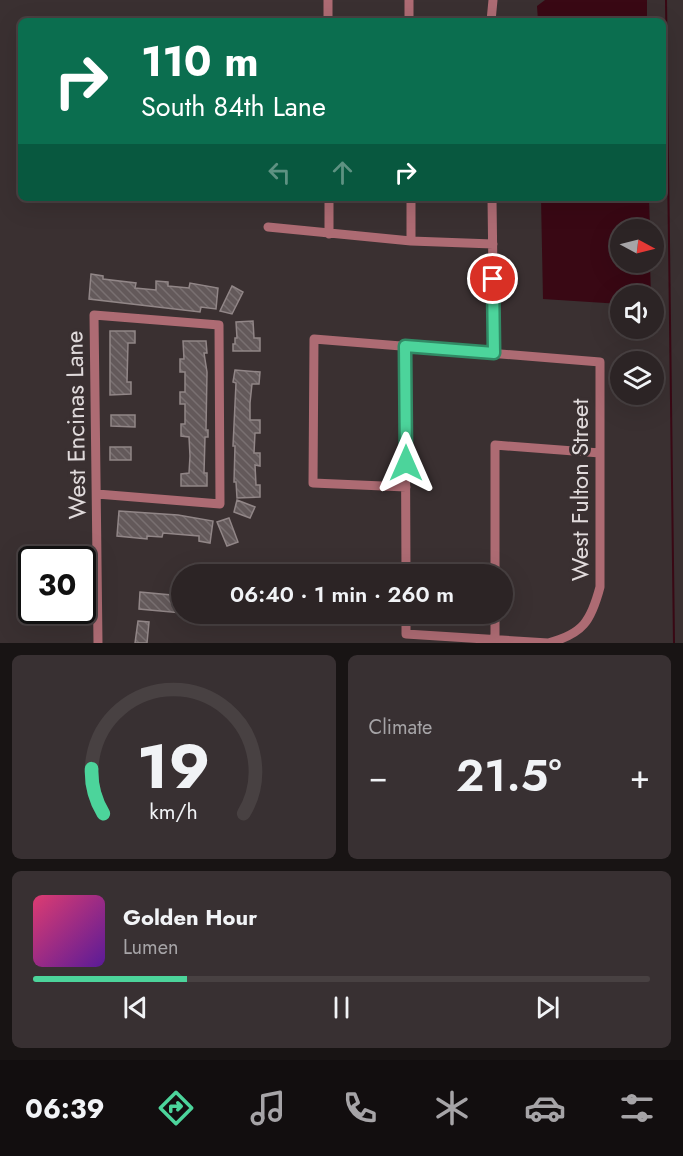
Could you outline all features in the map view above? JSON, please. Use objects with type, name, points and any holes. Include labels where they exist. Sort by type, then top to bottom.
[{"type":"street","points":[[328,0],[328,18]]},
{"type":"street","points":[[409,0],[409,18]]},
{"type":"street","points":[[492,18],[494,0]]},
{"type":"street","points":[[329,201],[329,234]]},
{"type":"street","points":[[411,201],[411,241]]},
{"type":"street","points":[[406,487],[313,483],[314,339],[494,353],[492,201]]},
{"type":"street","points":[[268,227],[411,241],[493,244]]},
{"type":"street","name":"West Encinas Lane","points":[[97,494],[220,504],[219,325],[94,315],[98,643]]},
{"type":"street","points":[[405,346],[406,564]]},
{"type":"street","name":"West Fulton Street","points":[[494,353],[600,362],[600,587],[595,608],[582,627],[562,641]]},
{"type":"street","points":[[495,564],[495,445],[600,453]]},
{"type":"street","points":[[406,624],[406,634],[548,643],[562,641]]},
{"type":"street","points":[[495,624],[495,639]]},
{"type":"shaded area","points":[[545,0],[647,0],[647,18],[538,18],[537,6]]},
{"type":"shaded area","points":[[541,201],[649,201],[650,219],[610,219],[610,273],[650,273],[651,285],[610,285],[610,303],[543,299]]},
{"type":"building","points":[[91,274],[103,276],[103,279],[136,283],[135,288],[156,290],[156,281],[168,282],[168,286],[189,288],[190,283],[218,288],[216,309],[201,307],[200,312],[89,299]]},
{"type":"building","points":[[232,286],[243,292],[232,314],[220,311]]},
{"type":"building","points":[[253,321],[254,338],[260,338],[260,351],[233,351],[233,344],[237,338],[236,322]]},
{"type":"building","points":[[110,331],[135,331],[135,343],[128,343],[127,382],[131,382],[131,394],[110,395]]},
{"type":"building","points":[[183,341],[206,341],[207,353],[204,353],[207,372],[206,430],[208,430],[208,437],[205,437],[204,473],[207,473],[207,486],[181,486],[181,474],[189,473],[190,456],[189,437],[181,436],[181,424],[185,424],[185,404],[180,404],[180,392],[185,392],[185,372],[180,372],[180,359],[184,359]]},
{"type":"building","points":[[235,370],[260,372],[259,384],[252,384],[250,420],[260,420],[260,433],[255,433],[254,453],[260,453],[260,466],[255,465],[256,485],[260,485],[260,497],[237,498],[236,482],[234,482],[235,446],[233,446]]},
{"type":"building","points":[[111,415],[135,415],[135,427],[111,426]]},
{"type":"building","points":[[110,447],[131,447],[131,460],[110,460]]},
{"type":"building","points":[[237,500],[255,507],[250,518],[234,512]]},
{"type":"building","points":[[119,511],[178,515],[213,521],[210,543],[199,541],[199,536],[163,533],[162,537],[147,536],[147,539],[117,536]]},
{"type":"building","points":[[229,518],[238,542],[227,546],[217,522]]},
{"type":"building","points":[[140,592],[171,595],[171,612],[139,609]]},
{"type":"building","points":[[138,621],[149,622],[147,643],[135,643]]},
{"type":"waterway","points":[[666,0],[674,643]]},
{"type":"route","points":[[406,463],[405,346],[494,353],[493,279]]}]
